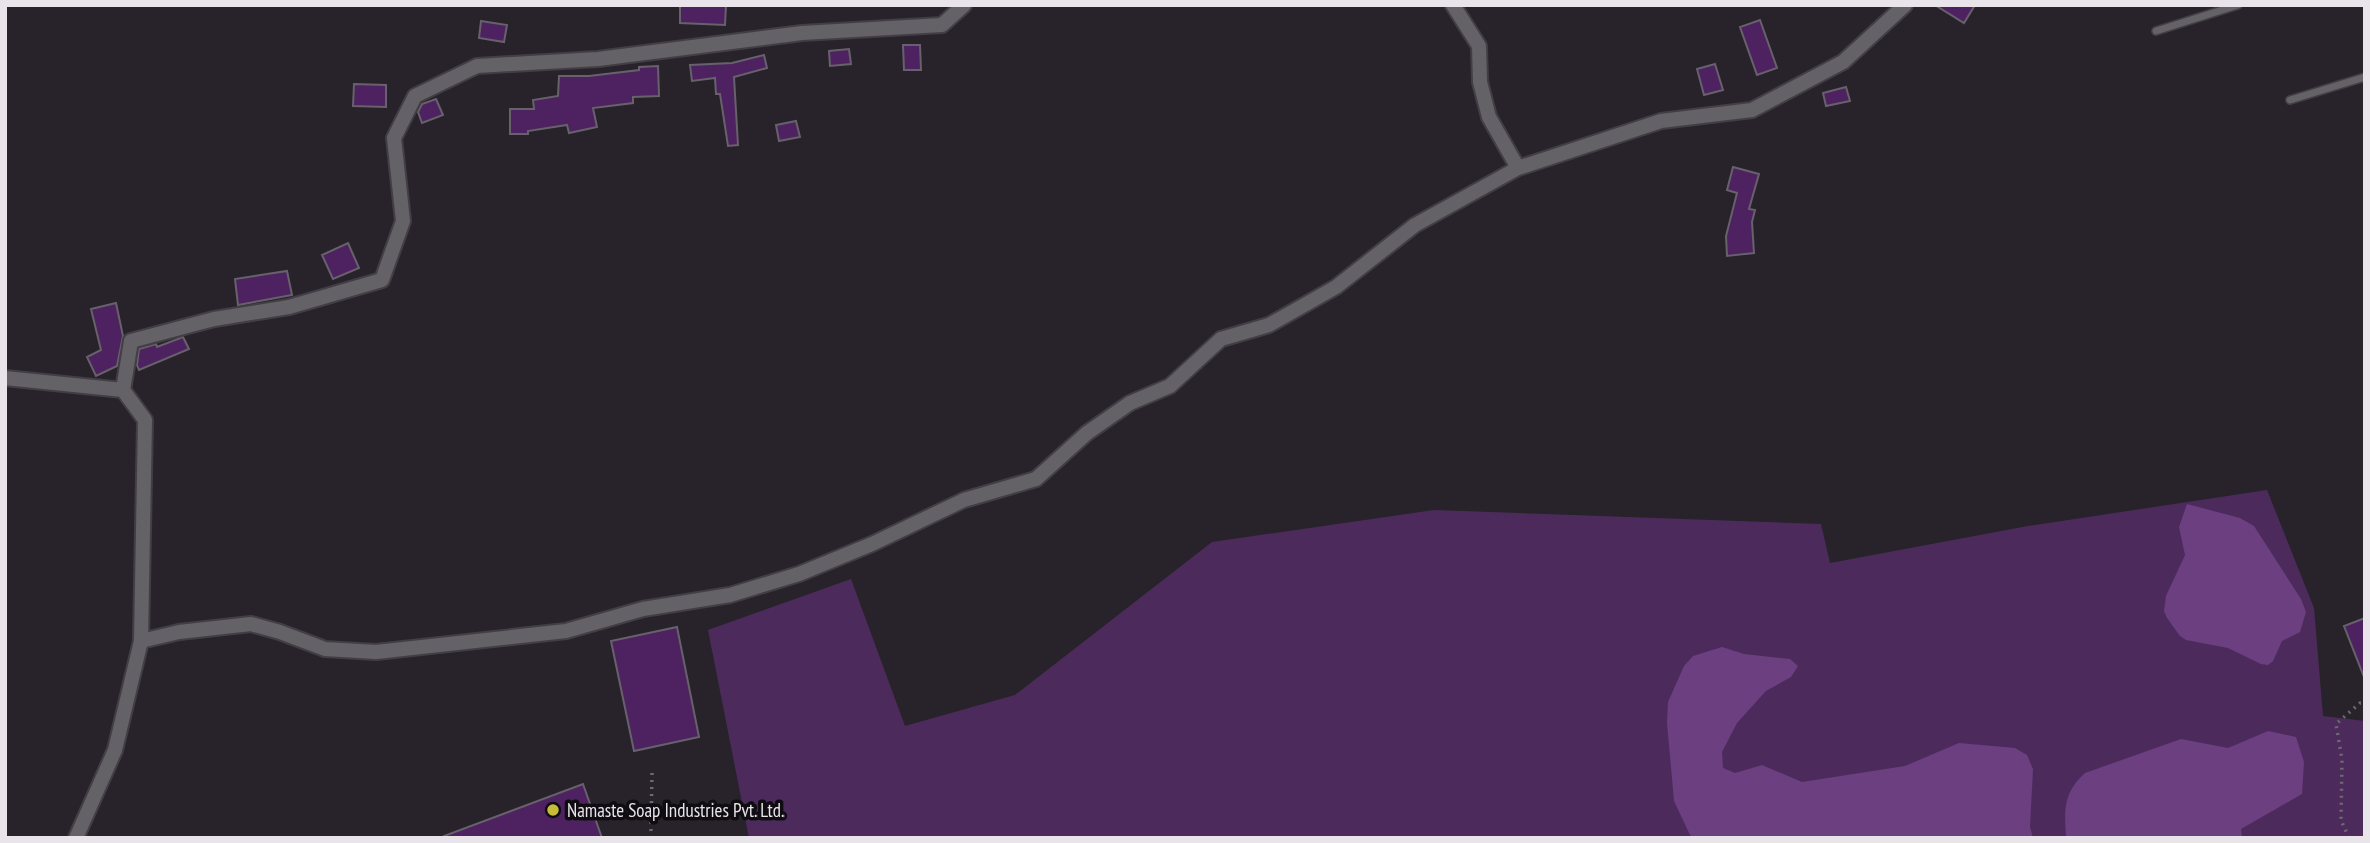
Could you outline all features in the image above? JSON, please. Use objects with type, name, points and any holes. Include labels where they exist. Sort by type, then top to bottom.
[{"type":"street","points":[[76,838],[115,750],[141,641],[145,420],[123,390],[131,341],[214,319],[289,307],[382,280],[403,221],[394,138],[415,96],[477,66],[598,59],[802,33],[942,25],[964,5]]},
{"type":"street","points":[[1453,5],[1479,46],[1480,82],[1489,117],[1518,168]]},
{"type":"street","points":[[141,641],[179,632],[251,624],[324,649],[376,652],[566,631],[643,609],[730,595],[799,574],[872,544],[964,500],[1036,479],[1087,432],[1130,403],[1170,386],[1221,339],[1269,325],[1336,287],[1415,225],[1518,168],[1661,121],[1752,110],[1843,62],[1905,5]]},
{"type":"street","points":[[5,378],[123,390]]},
{"type":"lane","points":[[2157,31],[2238,5]]},
{"type":"lane","points":[[2290,100],[2365,77]]},
{"type":"path","points":[[2349,838],[2341,820],[2342,760],[2336,724],[2360,703],[2365,703]]},
{"type":"path","points":[[652,773],[652,838]]},
{"type":"shaded area","points":[[2267,490],[2314,608],[2323,716],[2365,721],[2365,838],[749,838],[708,630],[851,579],[905,726],[1015,695],[1212,542],[1434,510],[1821,524],[1830,563],[2028,526]]},
{"type":"shaded area","points":[[2187,504],[2240,518],[2254,526],[2301,599],[2306,612],[2300,632],[2282,641],[2273,661],[2268,665],[2228,648],[2186,640],[2167,618],[2164,611],[2166,596],[2185,555],[2179,527]]},
{"type":"shaded area","points":[[1722,647],[1744,654],[1790,659],[1798,666],[1791,677],[1766,691],[1737,723],[1722,752],[1723,768],[1735,773],[1762,765],[1802,782],[1905,766],[1959,743],[2015,748],[2027,755],[2033,769],[2030,827],[2033,838],[1693,838],[1674,801],[1667,723],[1668,702],[1684,666],[1693,656]]},
{"type":"shaded area","points":[[2268,731],[2296,737],[2304,762],[2302,794],[2241,829],[2242,838],[2066,836],[2065,817],[2069,794],[2085,773],[2181,739],[2228,748]]},
{"type":"building","points":[[680,5],[726,5],[725,25],[680,23]]},
{"type":"building","points":[[1935,5],[1975,5],[1964,23]]},
{"type":"building","points":[[1760,20],[1777,68],[1757,75],[1740,27]]},
{"type":"building","points":[[481,21],[507,25],[504,42],[479,38]]},
{"type":"building","points":[[903,45],[920,45],[921,70],[904,70]]},
{"type":"building","points":[[849,49],[851,64],[830,66],[829,51]]},
{"type":"building","points":[[764,55],[767,68],[734,77],[738,145],[728,146],[715,78],[692,81],[690,65],[732,63]]},
{"type":"building","points":[[1715,64],[1723,90],[1704,95],[1697,69]]},
{"type":"building","points":[[658,66],[659,96],[633,97],[633,103],[593,108],[597,127],[569,133],[567,125],[528,131],[528,134],[510,134],[510,109],[534,109],[533,100],[558,96],[559,76],[589,76]]},
{"type":"building","points":[[354,84],[386,85],[386,107],[353,106]]},
{"type":"building","points":[[1846,87],[1850,101],[1826,106],[1823,93]]},
{"type":"building","points":[[436,99],[443,115],[422,123],[418,112],[422,104]]},
{"type":"building","points":[[796,121],[800,137],[779,141],[776,125]]},
{"type":"building","points":[[1733,167],[1759,174],[1749,209],[1755,210],[1752,222],[1754,253],[1727,256],[1726,236],[1737,193],[1727,190]]},
{"type":"building","points":[[348,243],[359,268],[333,279],[322,255]]},
{"type":"building","points":[[287,271],[292,295],[238,305],[235,279]]},
{"type":"building","points":[[116,303],[123,336],[117,366],[96,376],[87,357],[101,350],[91,309]]},
{"type":"building","points":[[183,337],[189,349],[139,370],[139,349],[156,344],[157,347]]},
{"type":"building","points":[[2365,618],[2365,677],[2364,677],[2344,626]]},
{"type":"building","points":[[677,627],[699,737],[634,751],[611,641]]},
{"type":"building","name":"Namaste Soap Industries Pvt. Ltd.","points":[[583,784],[602,838],[444,836]]},
{"type":"place","name":"Namaste Soap Industries Pvt. Ltd.","points":[[553,810]]}]
